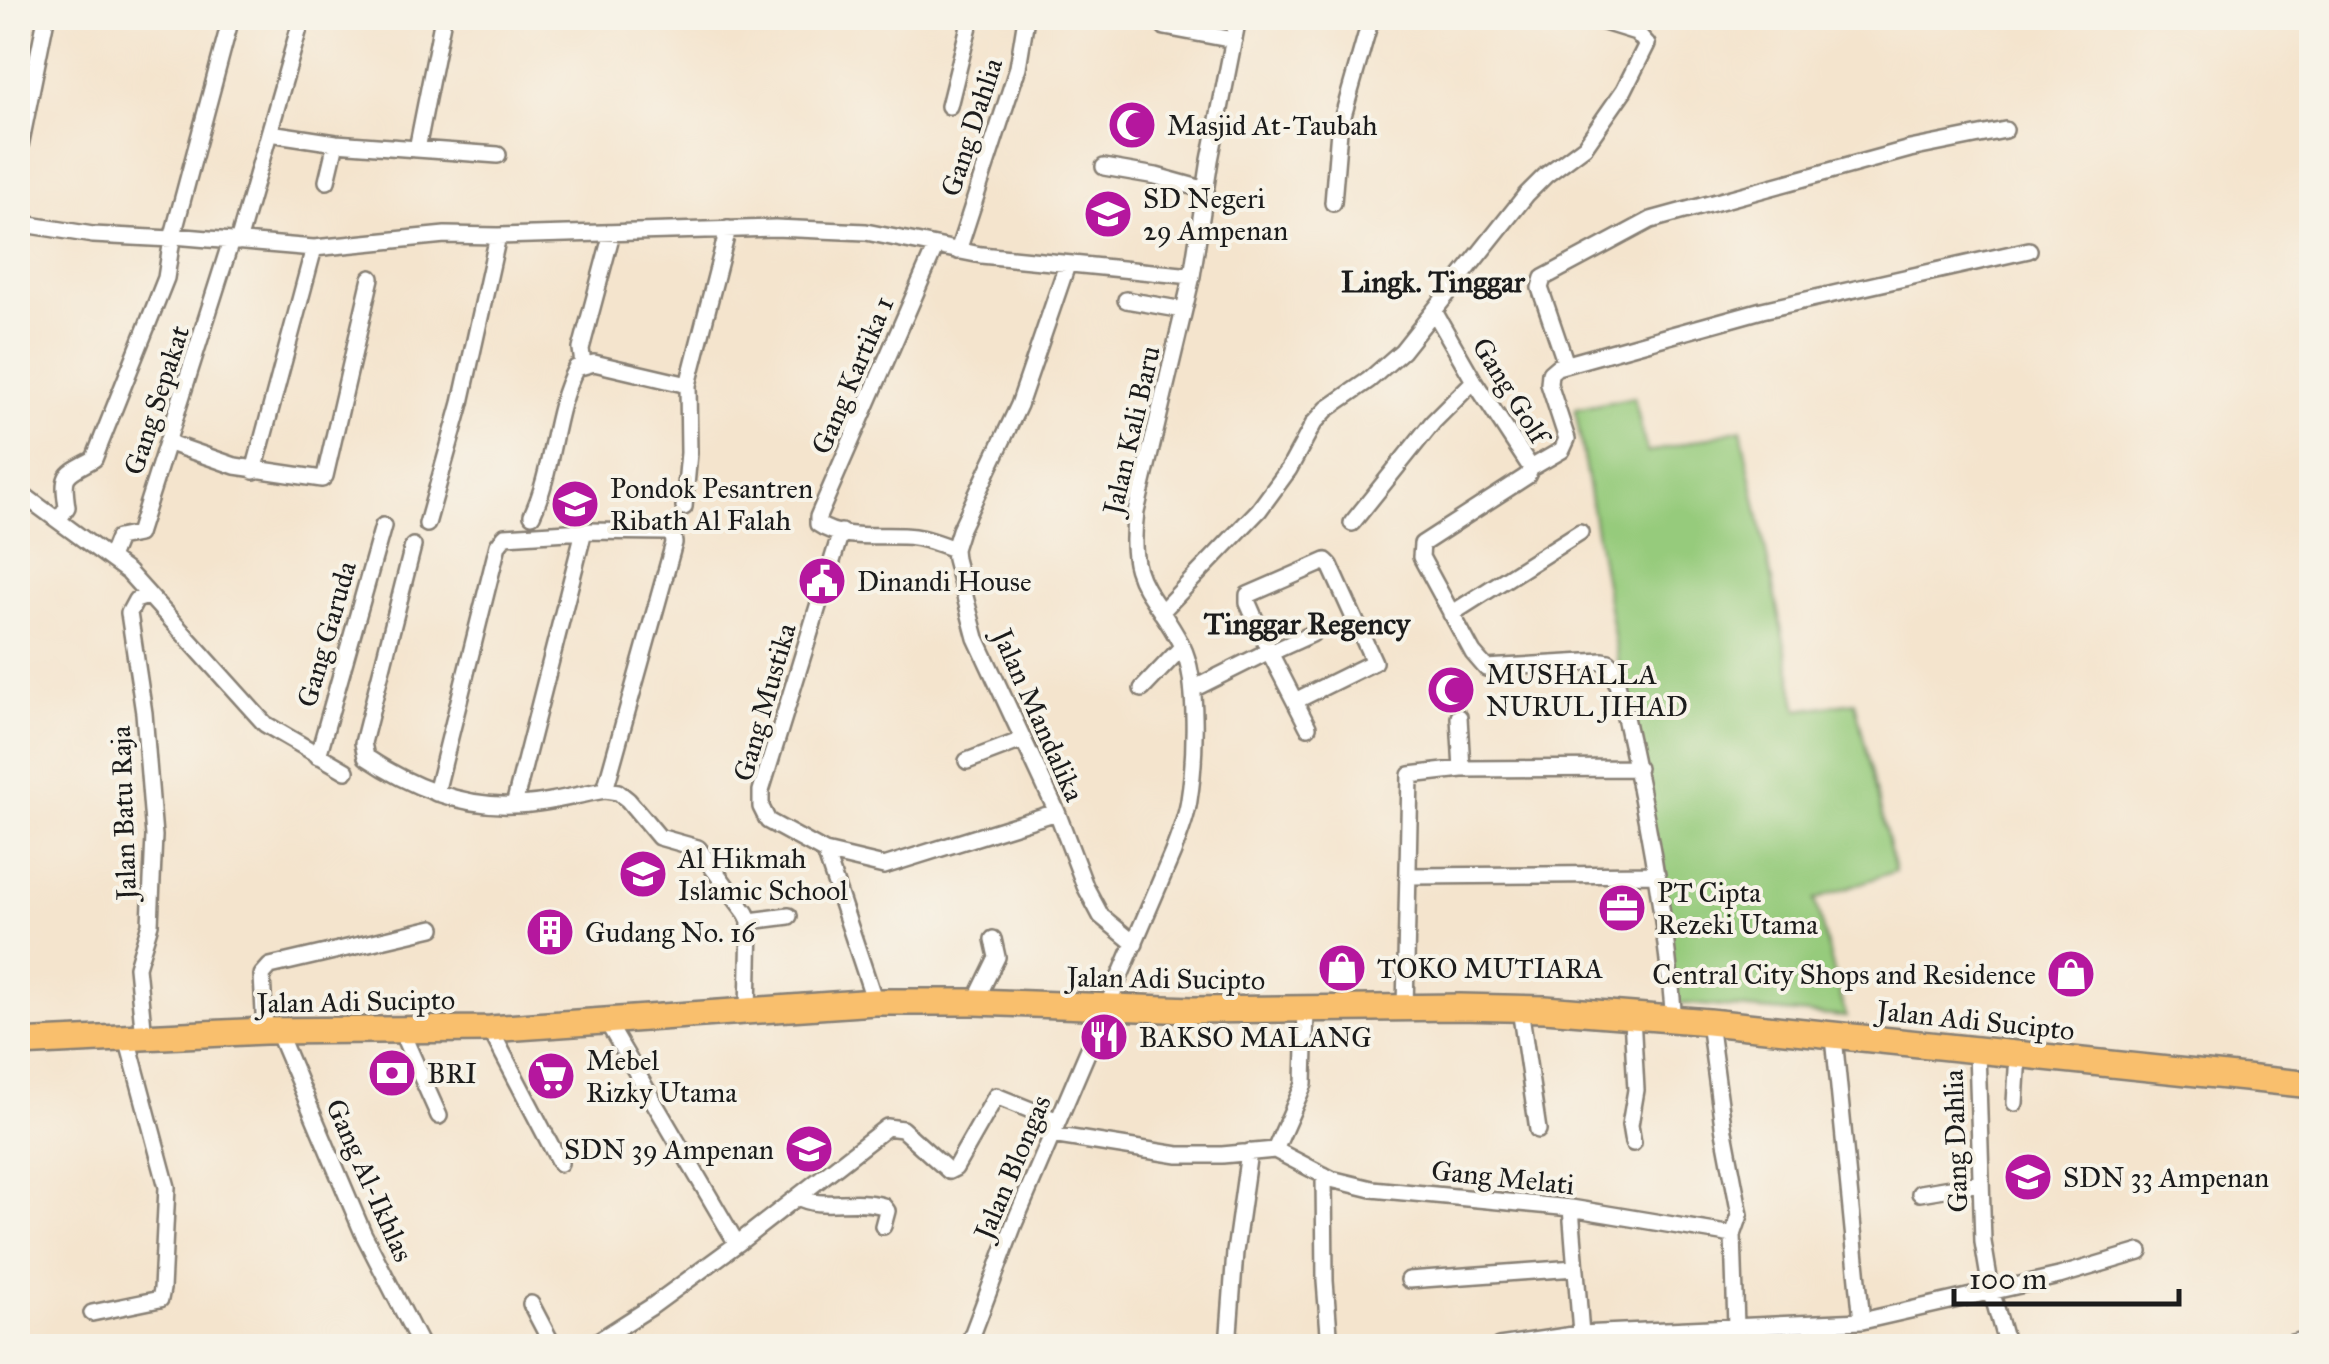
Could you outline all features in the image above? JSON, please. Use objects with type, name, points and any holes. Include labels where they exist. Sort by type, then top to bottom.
[{"type":"highway","name":"Jalan Adi Sucipto","points":[[18,1043],[271,1031],[490,1029],[874,1002],[1105,1008],[1520,1009],[1709,1022],[2312,1084]]},
{"type":"street","points":[[18,156],[46,18]]},
{"type":"street","points":[[59,518],[67,507],[63,484],[68,473],[94,459],[166,278],[231,18]]},
{"type":"street","name":"Gang Sepakat","points":[[110,558],[118,538],[138,534],[270,133],[302,18]]},
{"type":"street","points":[[417,149],[443,18]]},
{"type":"street","points":[[949,106],[972,18]]},
{"type":"street","name":"Gang Dahlia","points":[[958,251],[1018,67],[1026,18]]},
{"type":"street","name":"Jalan Kali Baru","points":[[1105,1008],[1174,852],[1189,802],[1193,689],[1182,647],[1142,585],[1132,542],[1192,276],[1238,18]]},
{"type":"street","points":[[1333,203],[1340,130],[1371,18]]},
{"type":"street","points":[[1161,612],[1260,510],[1289,469],[1314,423],[1402,350],[1526,196],[1546,175],[1585,146],[1607,117],[1647,49],[1646,40],[1636,32],[1591,18]]},
{"type":"street","points":[[1165,28],[1234,40]]},
{"type":"street","points":[[1566,364],[1540,288],[1542,278],[1651,220],[1910,149],[2006,130]]},
{"type":"street","points":[[270,133],[336,143],[498,154]]},
{"type":"street","points":[[328,181],[336,143]]},
{"type":"street","points":[[1104,167],[1206,190]]},
{"type":"street","points":[[18,223],[92,235],[314,248],[445,235],[866,232],[935,248],[1067,266],[1192,276]]},
{"type":"street","points":[[684,508],[690,427],[688,385],[728,230]]},
{"type":"street","points":[[583,364],[581,348],[612,233]]},
{"type":"street","points":[[427,524],[460,403],[498,236]]},
{"type":"street","points":[[254,471],[314,248]]},
{"type":"street","name":"Gang Kartika 1","points":[[841,532],[822,528],[818,517],[935,248]]},
{"type":"street","points":[[1531,468],[1562,450],[1567,440],[1548,379],[1557,367],[1762,310],[2029,250]]},
{"type":"street","points":[[841,532],[920,538],[954,549],[1019,406],[1067,266]]},
{"type":"street","points":[[168,444],[254,471],[317,480],[326,476],[371,278]]},
{"type":"street","points":[[1126,300],[1184,310]]},
{"type":"street","name":"Gang Golf","points":[[1435,313],[1531,468],[1527,476],[1422,544],[1421,557],[1481,663],[1494,670],[1610,662],[1638,768]]},
{"type":"street","points":[[532,515],[573,374],[583,364],[594,363],[688,385]]},
{"type":"street","points":[[1352,523],[1433,422],[1474,381]]},
{"type":"street","points":[[18,491],[110,558],[266,724],[346,771]]},
{"type":"street","name":"Gang Garuda","points":[[318,756],[383,526]]},
{"type":"street","points":[[514,806],[584,531]]},
{"type":"street","points":[[436,792],[498,545],[505,536],[584,531],[667,532],[674,543],[605,790]]},
{"type":"street","name":"Gang Mustika","points":[[841,532],[761,791],[761,807],[768,821],[825,852],[860,862],[896,865],[1057,812]]},
{"type":"street","points":[[1451,614],[1580,532]]},
{"type":"street","points":[[413,546],[363,751],[381,767],[436,792],[465,800],[514,806],[605,790],[618,792],[659,837],[698,848],[750,921],[748,1012]]},
{"type":"street","name":"Jalan Mandalika","points":[[954,549],[958,579],[976,638],[1057,812],[1084,886],[1101,916],[1136,944]]},
{"type":"street","points":[[1295,701],[1374,662],[1326,561],[1248,595],[1269,652],[1308,726]]},
{"type":"street","name":"Jalan Batu Raja","points":[[136,1037],[136,967],[150,924],[154,836],[144,714],[129,613],[136,600],[148,596]]},
{"type":"street","points":[[1193,689],[1312,634]]},
{"type":"street","points":[[1142,689],[1182,647]]},
{"type":"street","points":[[1459,718],[1462,770]]},
{"type":"street","points":[[967,760],[1022,740]]},
{"type":"street","points":[[1405,1009],[1410,775],[1462,770],[1638,768],[1664,910],[1674,1020]]},
{"type":"street","points":[[825,852],[874,1002]]},
{"type":"street","points":[[1408,876],[1657,874]]},
{"type":"street","points":[[750,921],[789,916]]},
{"type":"street","name":"Gang Al-Ikhlas","points":[[421,1346],[363,1233],[271,1031],[262,976],[270,966],[434,928]]},
{"type":"street","points":[[975,1002],[997,956],[994,938]]},
{"type":"street","name":"Jalan Blongas","points":[[968,1346],[1105,1008]]},
{"type":"street","points":[[590,1346],[736,1244],[887,1127],[895,1126],[949,1170],[955,1168],[996,1096],[1055,1128],[1178,1155],[1275,1150],[1304,1084],[1306,1009]]},
{"type":"street","points":[[1520,1009],[1538,1130]]},
{"type":"street","points":[[1632,1016],[1636,1090],[1630,1125],[1633,1143]]},
{"type":"street","points":[[607,1022],[736,1244]]},
{"type":"street","points":[[1709,1022],[1740,1215],[1734,1235],[1736,1326]]},
{"type":"street","points":[[490,1029],[560,1162]]},
{"type":"street","points":[[401,1030],[439,1116]]},
{"type":"street","points":[[1834,1036],[1862,1321]]},
{"type":"street","points":[[92,1313],[160,1299],[162,1289],[168,1188],[136,1037]]},
{"type":"street","name":"Gang Dahlia","points":[[1977,1051],[1980,1184],[1991,1290],[2007,1346]]},
{"type":"street","points":[[2015,1102],[2018,1054]]},
{"type":"street","name":"Gang Melati","points":[[1275,1150],[1324,1175],[1372,1189],[1571,1208],[1734,1235]]},
{"type":"street","points":[[1228,1346],[1249,1152]]},
{"type":"street","points":[[1324,1175],[1330,1346]]},
{"type":"street","points":[[1920,1193],[1980,1184]]},
{"type":"street","points":[[798,1197],[812,1203],[857,1200],[883,1206],[887,1211],[883,1226]]},
{"type":"street","points":[[1571,1208],[1581,1340]]},
{"type":"street","points":[[1498,1346],[1736,1326],[1862,1321],[2078,1271],[2140,1252]]},
{"type":"street","points":[[1410,1280],[1575,1268]]},
{"type":"street","points":[[532,1304],[552,1346]]},
{"type":"street","points":[[2285,1346],[2312,1339]]},
{"type":"green space","points":[[1634,397],[1647,453],[1741,429],[1798,710],[1855,702],[1895,871],[1815,900],[1846,1017],[1677,1003],[1575,409]]},
{"type":"place","name":"Masjid At-Taubah","points":[[1132,125]]},
{"type":"place","name":"SD Negeri 29 Ampenan","points":[[1108,214]]},
{"type":"place","name":"Pondok Pesantren Ribath Al Falah","points":[[575,504]]},
{"type":"place","name":"Dinandi House","points":[[822,581]]},
{"type":"place","name":"MUSHALLA NURUL JIHAD","points":[[1451,690]]},
{"type":"place","name":"Al Hikmah Islamic School","points":[[643,874]]},
{"type":"place","name":"PT Cipta Rezeki Utama","points":[[1622,908]]},
{"type":"place","name":"Gudang No. 16","points":[[550,932]]},
{"type":"place","name":"TOKO MUTIARA","points":[[1342,968]]},
{"type":"place","name":"Central City Shops and Residence","points":[[2071,974]]},
{"type":"place","name":"BAKSO MALANG","points":[[1104,1037]]},
{"type":"place","name":"BRI","points":[[392,1073]]},
{"type":"place","name":"Mebel Rizky Utama","points":[[551,1076]]},
{"type":"place","name":"SDN 39 Ampenan","points":[[809,1149]]},
{"type":"place","name":"SDN 33 Ampenan","points":[[2028,1177]]},
{"type":"district","name":"Lingk. Tinggar","points":[[1433,282]]},
{"type":"district","name":"Tinggar Regency","points":[[1307,624]]}]
